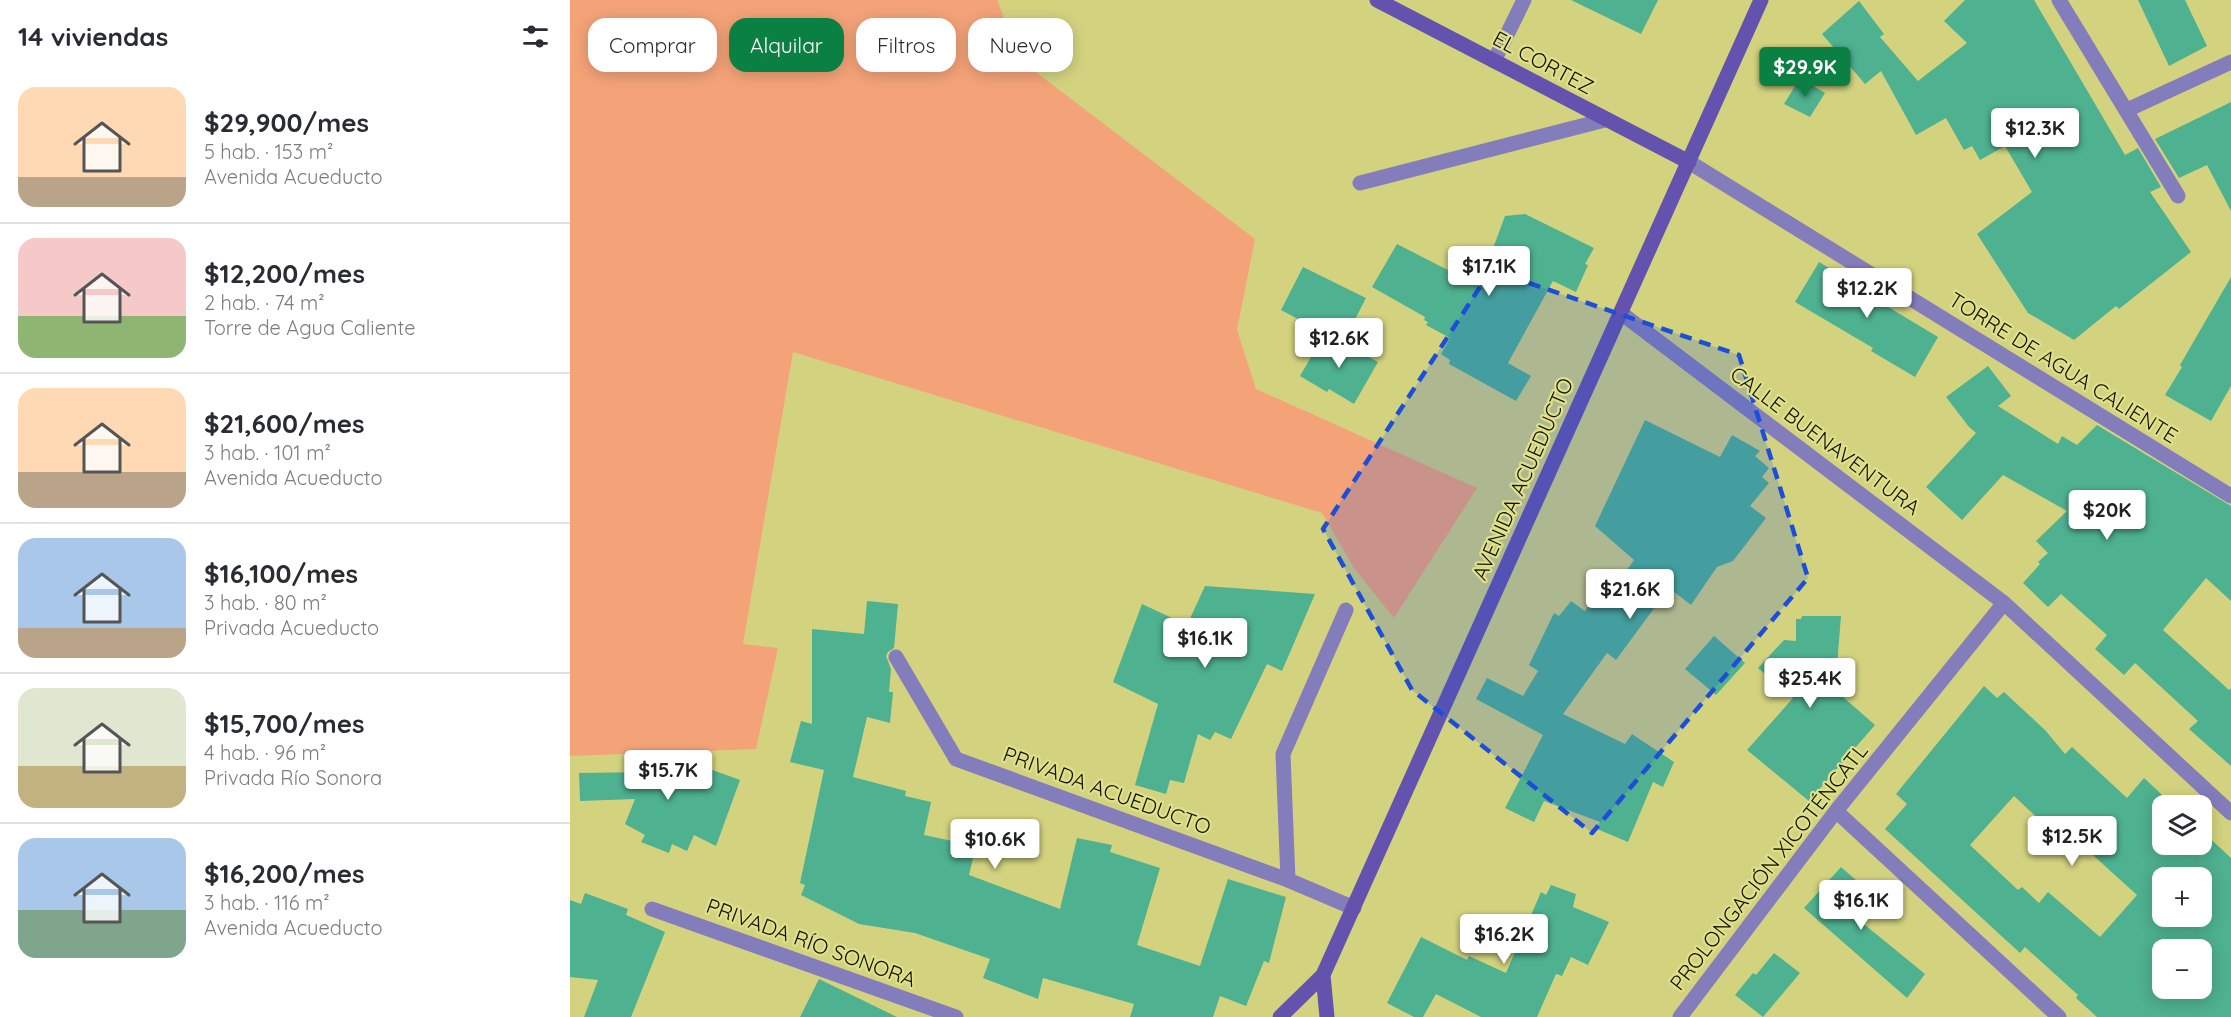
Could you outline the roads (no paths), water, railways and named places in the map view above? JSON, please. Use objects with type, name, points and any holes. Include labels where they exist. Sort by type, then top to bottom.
[{"type":"main road","name":"EL CORTEZ","points":[[1377,0],[1689,162]]},
{"type":"main road","name":"AVENIDA ACUEDUCTO","points":[[1280,1017],[1323,975],[1761,0]]},
{"type":"main road","name":"AVENIDA ACUEDUCTO","points":[[1323,975],[1326,1017]]},
{"type":"street","points":[[1494,61],[1524,0]]},
{"type":"street","points":[[2059,0],[2178,196]]},
{"type":"street","points":[[2127,110],[2231,62]]},
{"type":"street","points":[[1360,183],[1605,120]]},
{"type":"street","name":"TORRE DE AGUA CALIENTE","points":[[1689,162],[2231,496]]},
{"type":"street","name":"CALLE BUENAVENTURA","points":[[1621,313],[2004,603],[2231,813]]},
{"type":"street","name":"PROLONGACIÓN XICOTÉNCATL","points":[[1680,1017],[1836,811],[2004,603]]},
{"type":"street","points":[[1288,880],[1283,754],[1346,610]]},
{"type":"street","name":"PRIVADA ACUEDUCTO","points":[[896,657],[956,759],[1288,880],[1354,908]]},
{"type":"street","points":[[1836,811],[2059,1017]]},
{"type":"street","name":"PRIVADA RÍO SONORA","points":[[652,909],[956,1017]]}]
